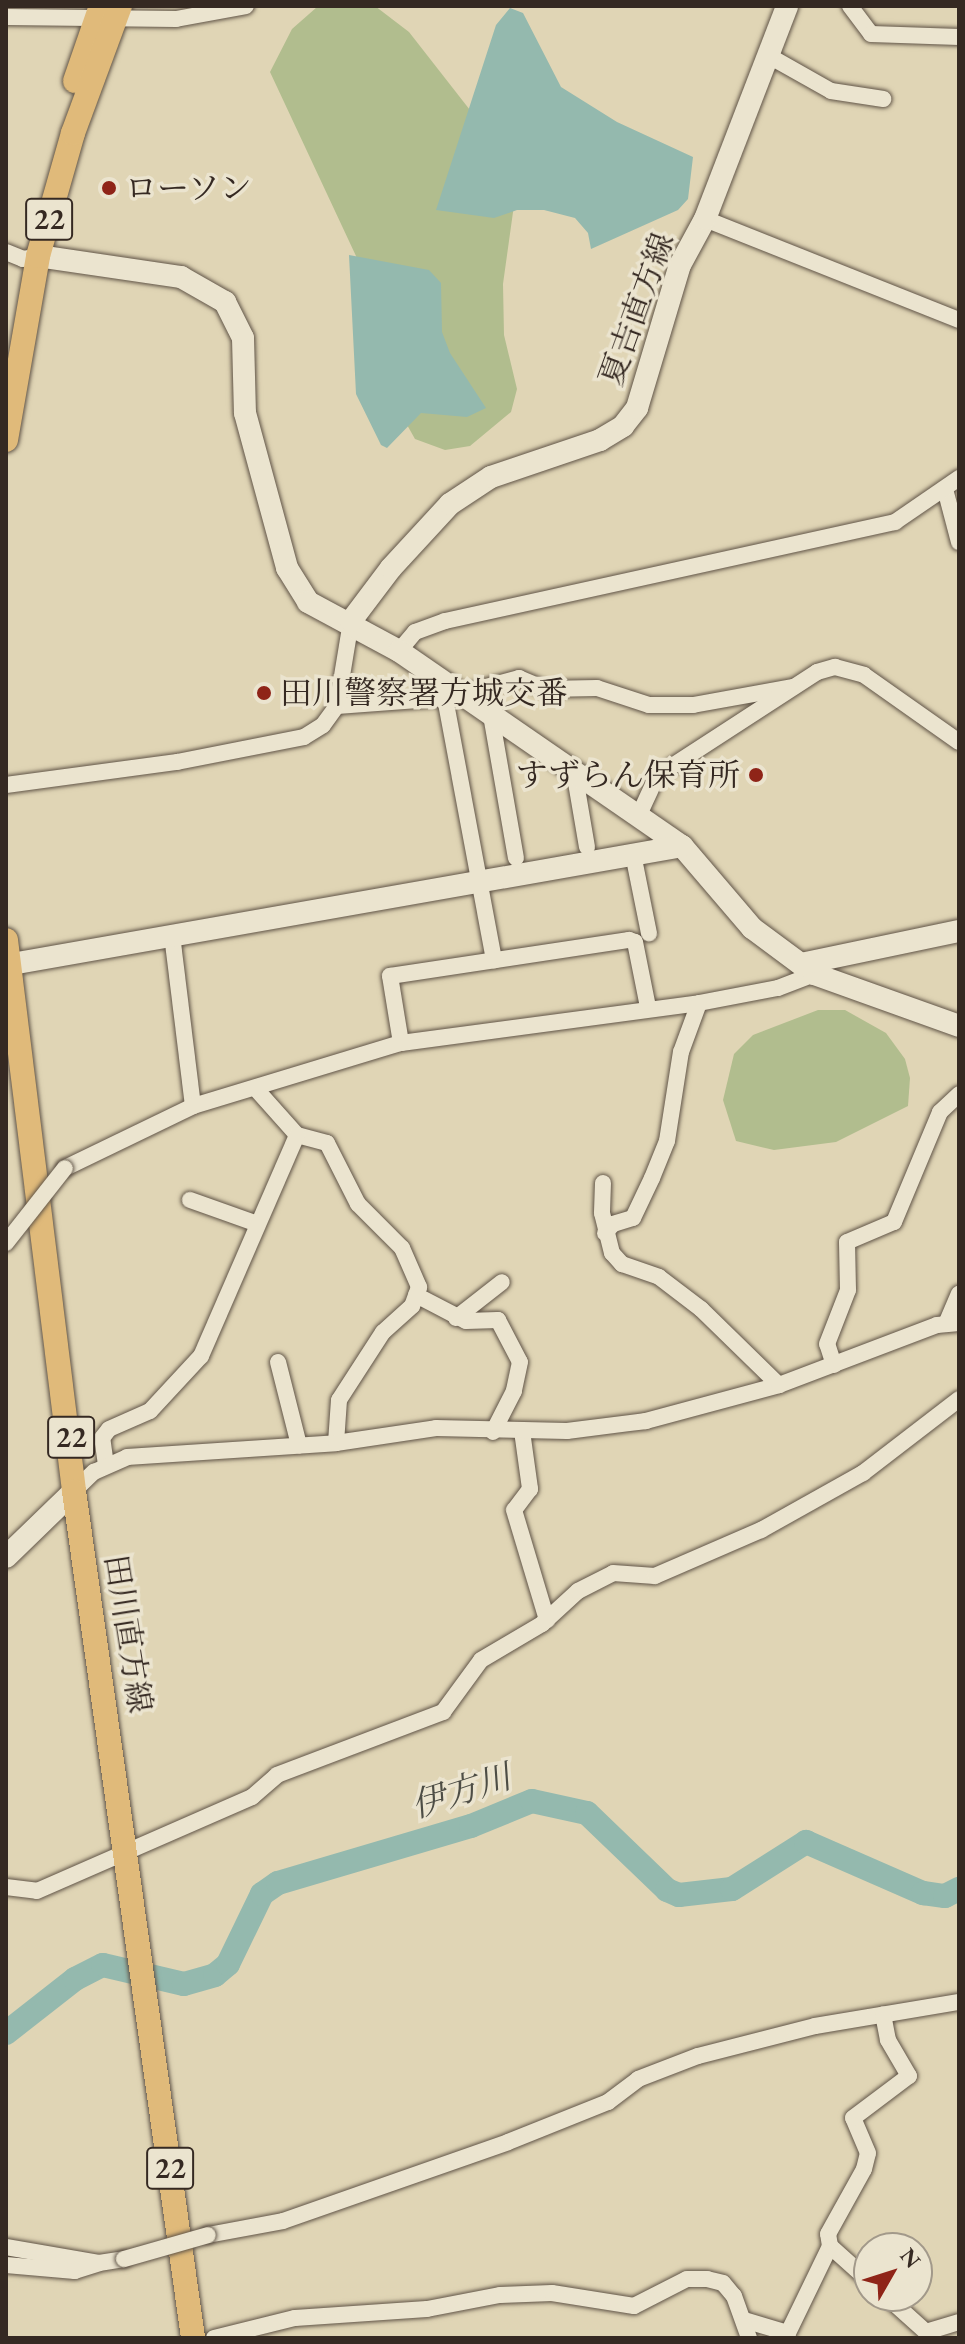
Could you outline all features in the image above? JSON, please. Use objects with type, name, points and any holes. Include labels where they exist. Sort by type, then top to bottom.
[{"type":"main road","name":"夏吉直方線","points":[[351,621],[391,568],[450,504],[491,477],[600,440],[623,426],[637,408],[656,357],[680,265],[705,219],[787,6]]},
{"type":"main road","name":"22","points":[[6,350],[22,256],[73,133],[108,12]]},
{"type":"main road","name":"22","points":[[6,440],[22,256]]},
{"type":"main road","points":[[22,256],[181,277],[225,302],[243,338],[245,413],[294,587],[323,613],[351,621],[399,651],[451,695],[491,715],[682,846],[752,928],[808,969],[959,1026]]},
{"type":"main road","points":[[7,965],[479,879],[682,846]]},
{"type":"main road","points":[[808,969],[959,931]]},
{"type":"main road","name":"田川直方線","points":[[6,940],[68,1498]]},
{"type":"main road","name":"田川直方線","points":[[6,1065],[140,1998],[193,2338]]},
{"type":"main road","points":[[6,1557],[31,1527],[68,1498]]},
{"type":"main road","name":"田川直方線","points":[[140,1998],[179,2338]]},
{"type":"street","points":[[6,17],[108,12],[176,19],[246,6]]},
{"type":"street","points":[[850,6],[871,34],[959,37]]},
{"type":"street","points":[[769,56],[831,91],[883,99]]},
{"type":"street","points":[[705,219],[959,320]]},
{"type":"street","points":[[399,651],[415,632],[445,621],[895,522],[959,478]]},
{"type":"street","points":[[945,489],[959,542]]},
{"type":"street","points":[[6,785],[177,762],[304,737],[323,725],[337,706],[351,621]]},
{"type":"street","points":[[639,815],[657,776],[793,687],[835,667],[864,675],[959,742]]},
{"type":"street","points":[[337,706],[451,695],[519,678],[545,689],[597,688],[649,705],[693,705],[793,687]]},
{"type":"street","points":[[451,695],[494,960]]},
{"type":"street","points":[[491,715],[516,858]]},
{"type":"street","points":[[574,771],[587,847]]},
{"type":"street","points":[[633,854],[649,933]]},
{"type":"street","points":[[172,935],[193,1106]]},
{"type":"street","points":[[401,1043],[390,976],[629,940],[635,942],[648,1007]]},
{"type":"street","points":[[6,1243],[65,1168],[193,1106],[401,1043],[648,1007],[699,1003],[778,988],[808,969]]},
{"type":"street","points":[[605,1233],[613,1224],[633,1218],[657,1166],[667,1141],[681,1052],[699,1003]]},
{"type":"street","points":[[256,1089],[297,1135],[327,1143],[358,1204],[402,1248],[419,1287],[412,1306],[383,1332],[339,1400],[336,1443]]},
{"type":"street","points":[[834,1365],[827,1344],[848,1290],[847,1242],[894,1222],[940,1112],[959,1094]]},
{"type":"street","points":[[106,1465],[102,1438],[109,1429],[150,1411],[201,1356],[239,1277],[255,1223],[297,1135]]},
{"type":"street","points":[[603,1183],[605,1233],[622,1264],[659,1277],[701,1309],[779,1385]]},
{"type":"street","points":[[190,1200],[255,1223]]},
{"type":"street","points":[[456,1318],[502,1282]]},
{"type":"street","points":[[68,1498],[106,1465],[127,1457],[336,1443],[436,1428],[493,1432],[646,1421],[779,1385],[952,1324],[959,1294]]},
{"type":"street","points":[[416,1295],[456,1318],[498,1320],[520,1362],[514,1391],[493,1432]]},
{"type":"street","points":[[278,1362],[299,1445]]},
{"type":"street","points":[[6,1887],[37,1891],[252,1797],[277,1775],[443,1712],[481,1660],[547,1620],[602,1577],[655,1576],[761,1530],[863,1473],[959,1399]]},
{"type":"street","points":[[522,1431],[530,1489],[514,1510],[547,1620]]},
{"type":"street","points":[[6,2265],[75,2271],[208,2235],[283,2221],[508,2142],[608,2102],[638,2079],[698,2056],[883,2014],[959,2002]]},
{"type":"street","points":[[744,2320],[788,2333],[830,2246],[828,2234],[868,2153],[853,2118],[909,2076],[888,2040],[883,2014]]},
{"type":"street","points":[[830,2246],[853,2267]]},
{"type":"street","points":[[6,2247],[99,2263]]},
{"type":"street","points":[[214,2338],[295,2318],[427,2309],[500,2295],[552,2293],[634,2306],[697,2279],[723,2283],[744,2320],[749,2338]]},
{"type":"street","points":[[904,2312],[926,2332],[959,2322]]},
{"type":"green space","points":[[375,6],[409,32],[484,128],[514,205],[503,284],[504,335],[517,389],[511,412],[470,446],[445,450],[415,439],[406,423],[356,256],[270,72],[292,29],[317,7]]},
{"type":"green space","points":[[818,1010],[845,1010],[886,1033],[905,1059],[910,1078],[908,1106],[836,1142],[774,1150],[736,1141],[723,1100],[734,1054],[753,1035]]},
{"type":"water","points":[[510,8],[523,13],[561,87],[617,122],[693,157],[688,199],[678,210],[591,249],[588,233],[575,218],[544,210],[517,210],[494,218],[436,210],[496,25]]},
{"type":"water","points":[[349,255],[429,270],[441,283],[442,332],[450,353],[486,408],[467,417],[421,413],[387,448],[381,445],[356,394]]},
{"type":"waterway","name":"伊方川","points":[[6,2033],[75,1979],[103,1965],[184,1984],[215,1975],[228,1964],[262,1894],[278,1883],[471,1826],[532,1801],[587,1813],[667,1890],[679,1895],[732,1889],[806,1842],[923,1893],[945,1896],[959,1889]]},
{"type":"place","name":"ローソン","points":[[109,188]]},
{"type":"place","name":"田川警察署方城交番","points":[[264,693]]},
{"type":"place","name":"すずらん保育所","points":[[756,775]]}]
